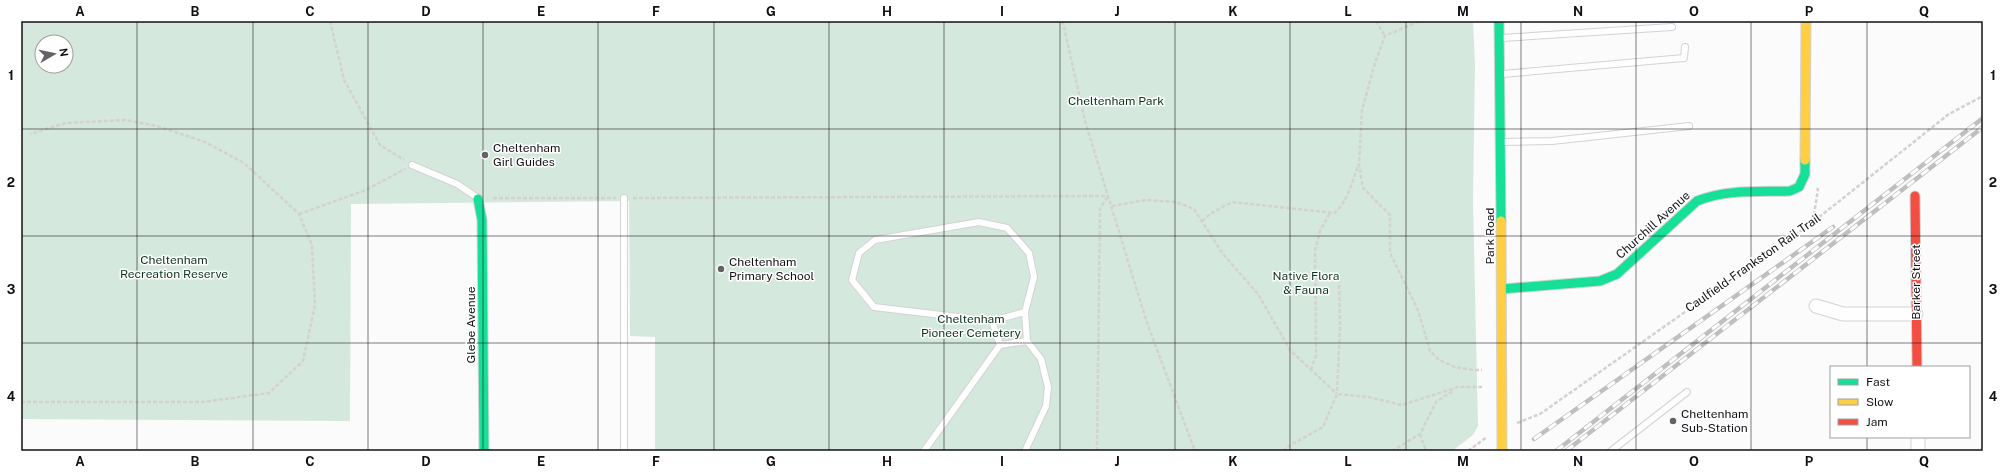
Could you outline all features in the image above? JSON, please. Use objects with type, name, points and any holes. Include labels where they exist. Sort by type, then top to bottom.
[{"type":"street","name":"Park Road","points":[[1499,21],[1501,74],[1502,450]]},
{"type":"street","points":[[1799,187],[1805,174],[1806,21]]},
{"type":"street","name":"Churchill Avenue","points":[[1502,289],[1600,281],[1610,278],[1617,274],[1697,201],[1706,196],[1719,193],[1790,191],[1799,187]]},
{"type":"street","name":"Barker Street","points":[[1915,196],[1917,366]]},
{"type":"street","name":"Glebe Avenue","points":[[478,198],[482,220],[484,451]]},
{"type":"street","points":[[1816,306],[1843,314],[1916,314]]},
{"type":"street","points":[[1918,438],[1918,451]]},
{"type":"lane","points":[[1499,38],[1672,27]]},
{"type":"lane","points":[[1501,74],[1684,58],[1685,47]]},
{"type":"lane","points":[[1501,142],[1552,141],[1689,126]]},
{"type":"lane","points":[[412,165],[457,184],[478,198]]},
{"type":"lane","points":[[624,198],[624,451]]},
{"type":"lane","points":[[1025,312],[992,321],[874,307],[852,280],[859,253],[875,240],[979,222],[1007,228],[1029,253],[1034,277],[1025,312],[1027,340],[1041,359],[1048,387],[1046,406],[1025,451]]},
{"type":"lane","points":[[992,321],[1000,345]]},
{"type":"lane","points":[[924,451],[1000,345],[1027,340]]},
{"type":"lane","points":[[1611,451],[1687,392]]},
{"type":"path","points":[[299,214],[366,190],[412,165],[380,145],[344,80],[330,21]]},
{"type":"path","points":[[1064,21],[1063,24],[1085,121],[1147,323],[1195,451]]},
{"type":"path","points":[[1376,21],[1385,36]]},
{"type":"path","points":[[1419,21],[1385,36],[1375,63],[1362,110],[1359,165],[1363,188],[1390,216],[1390,253],[1418,310],[1430,351],[1439,360],[1455,367],[1482,370]]},
{"type":"path","name":"Caulfield-Frankston Rail Trail","points":[[1519,423],[1540,414],[1813,222],[1949,114],[1983,96]]},
{"type":"path","points":[[21,402],[203,402],[269,393],[303,361],[315,305],[312,245],[299,214],[244,163],[205,142],[157,126],[125,120],[66,123],[30,134]]},
{"type":"path","points":[[1202,221],[1210,214],[1232,202],[1334,213],[1338,210],[1359,165]]},
{"type":"path","points":[[1799,187],[1818,189],[1813,222]]},
{"type":"path","points":[[478,198],[1109,196]]},
{"type":"path","points":[[1097,451],[1100,208],[1109,196]]},
{"type":"path","points":[[1112,206],[1146,200],[1176,202],[1194,209],[1223,254],[1258,294],[1290,350],[1337,394],[1368,397],[1402,405],[1458,387],[1482,387]]},
{"type":"path","points":[[1310,370],[1316,355],[1315,251],[1320,231],[1330,213]]},
{"type":"path","points":[[1283,451],[1287,447],[1323,428],[1337,394],[1340,350],[1339,280],[1315,273]]},
{"type":"path","points":[[1392,451],[1420,434],[1436,402],[1458,387]]},
{"type":"path","points":[[1420,434],[1426,451]]},
{"type":"green space","points":[[21,21],[1473,21],[1475,64],[1473,200],[1478,426],[1473,435],[1452,451],[655,451],[655,337],[630,336],[629,201],[351,204],[350,421],[21,419]]},
{"type":"railway","points":[[1556,451],[1983,118]]},
{"type":"railway","points":[[1566,451],[1983,127]]},
{"type":"railway","points":[[1534,439],[1833,227]]},
{"type":"traffic: fast","points":[[1499,21],[1501,221]]},
{"type":"traffic: fast","points":[[1502,289],[1600,281],[1617,274],[1697,201],[1708,197],[1731,193],[1790,191],[1799,187],[1805,174],[1805,160]]},
{"type":"traffic: fast","points":[[478,199],[482,220],[484,451]]},
{"type":"traffic: slow","points":[[1805,160],[1806,21]]},
{"type":"traffic: slow","points":[[1501,221],[1502,451]]},
{"type":"traffic: jam","points":[[1915,196],[1917,366]]},
{"type":"place","name":"Cheltenham Girl Guides","points":[[485,155]]},
{"type":"place","name":"Cheltenham Primary School","points":[[721,269]]},
{"type":"place","name":"Cheltenham Sub-Station","points":[[1673,421]]},
{"type":"park label","name":"Cheltenham Park","points":[[1116,101]]},
{"type":"park label","name":"Cheltenham Recreation Reserve","points":[[174,267]]},
{"type":"park label","name":"Native Flora & Fauna","points":[[1306,283]]},
{"type":"park label","name":"Cheltenham Pioneer Cemetery","points":[[971,326]]}]
